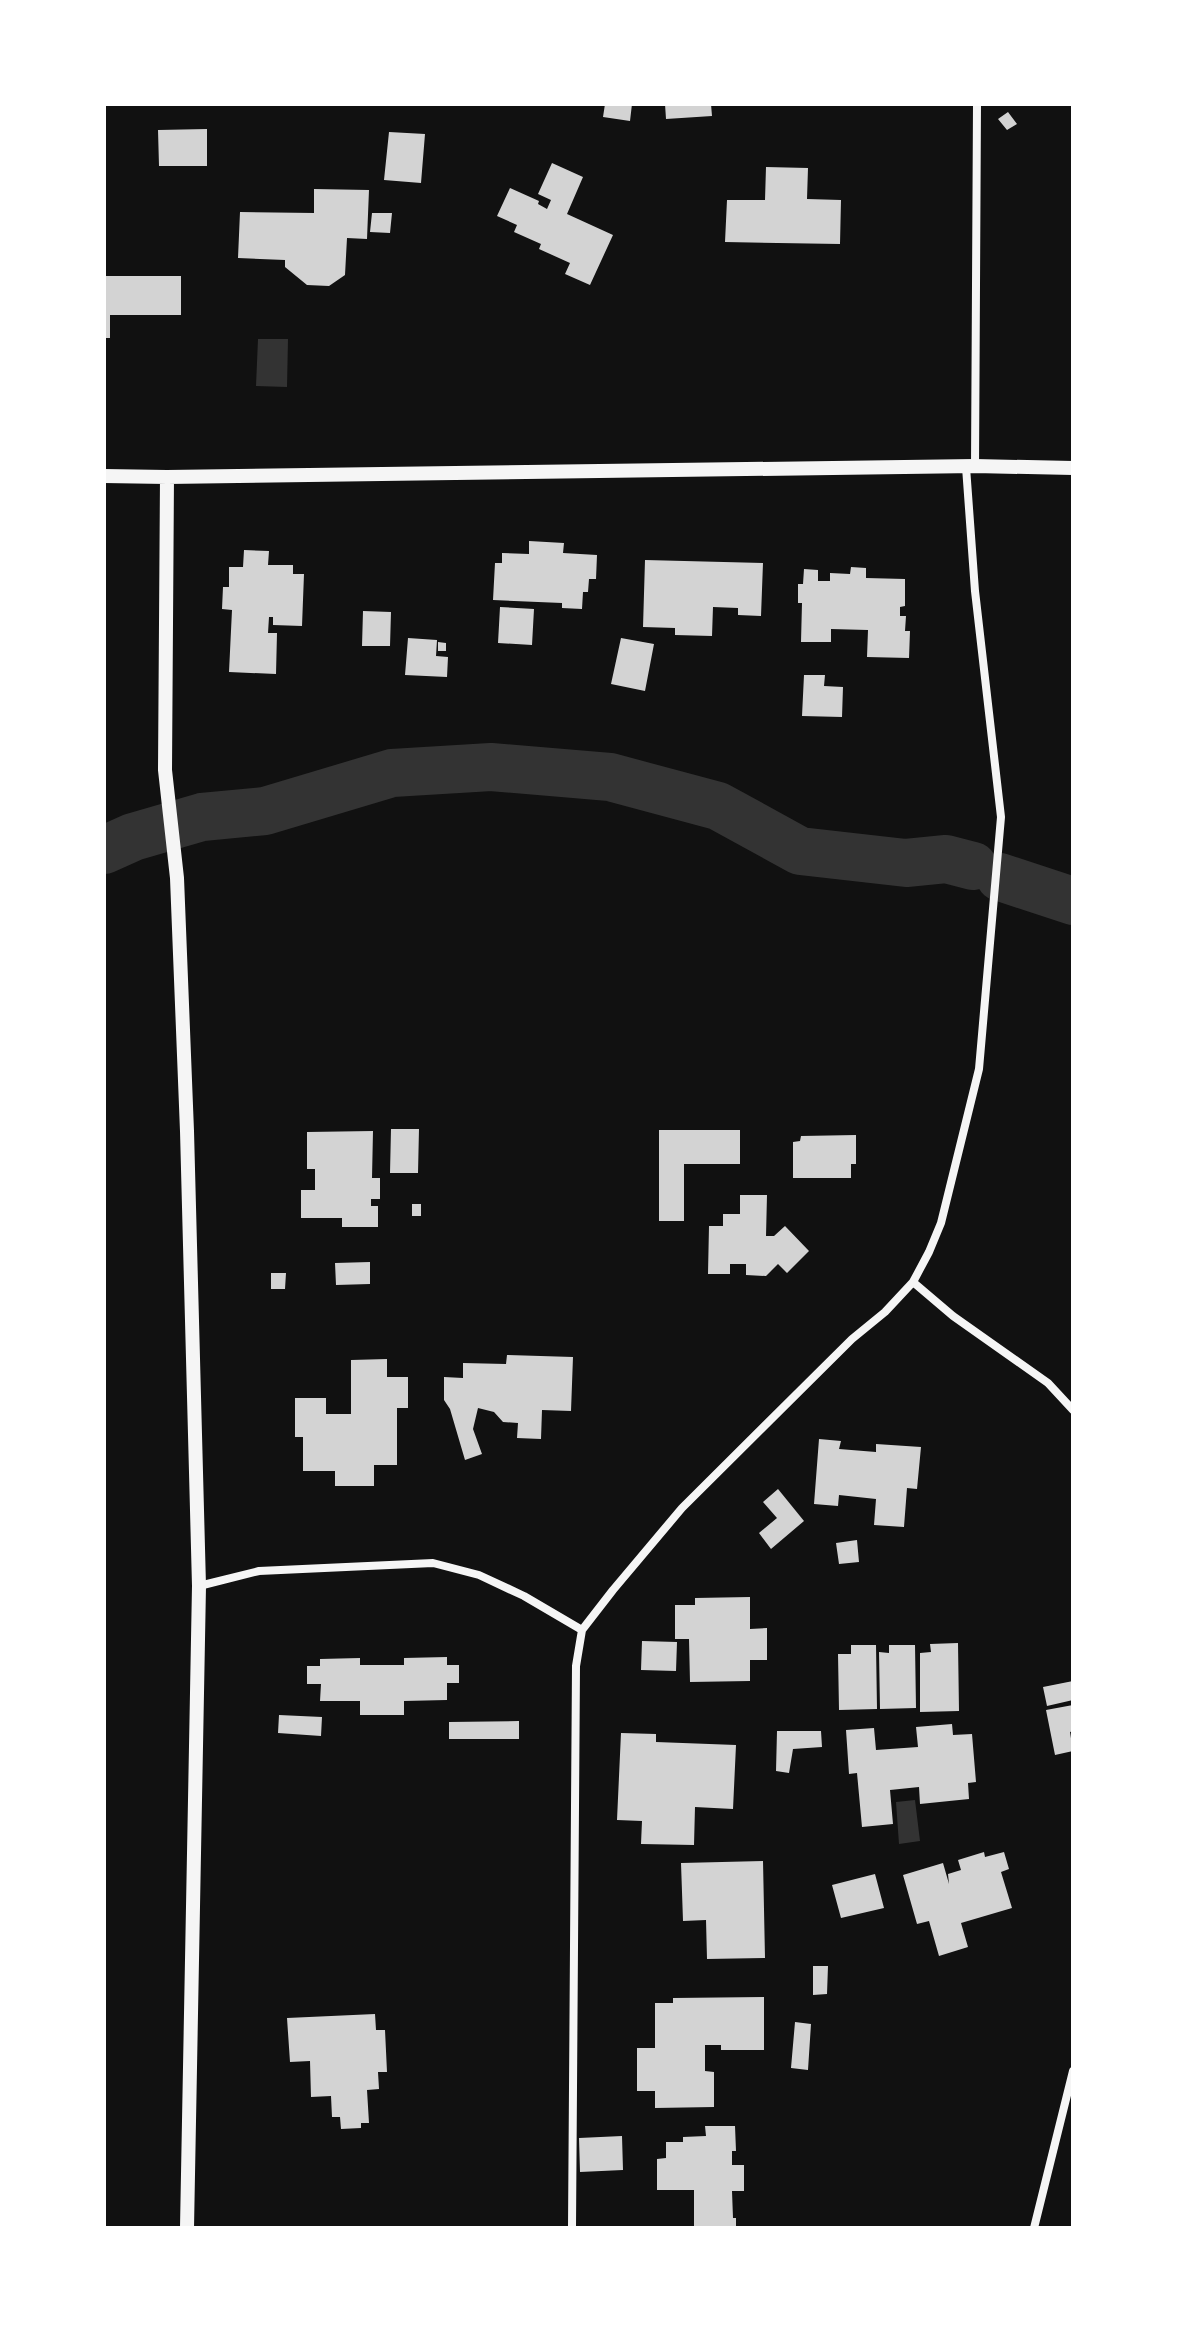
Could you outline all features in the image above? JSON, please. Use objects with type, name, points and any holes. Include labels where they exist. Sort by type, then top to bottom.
[{"type":"street","points":[[572,2228],[576,1666],[582,1630],[682,1508],[913,1282],[941,1223],[979,1069],[1001,817],[975,591],[971,466],[977,104]]},
{"type":"street","points":[[104,476],[971,466],[1073,468]]},
{"type":"street","points":[[167,477],[165,770],[177,878],[199,1586],[187,2228]]},
{"type":"street","points":[[913,1282],[953,1316],[1048,1383],[1073,1410]]},
{"type":"street","points":[[199,1586],[259,1571],[433,1563],[479,1575],[524,1596],[582,1630]]},
{"type":"street","points":[[1034,2228],[1073,2071]]},
{"type":"shaded area","points":[[258,339],[288,339],[287,387],[256,386]]},
{"type":"shaded area","points":[[915,1800],[920,1841],[899,1844],[896,1802]]},
{"type":"building","points":[[605,104],[632,104],[630,121],[603,117]]},
{"type":"building","points":[[665,104],[711,104],[712,116],[666,119]]},
{"type":"building","points":[[1008,112],[1017,124],[1007,130],[998,119]]},
{"type":"building","points":[[207,129],[207,166],[159,166],[158,130]]},
{"type":"building","points":[[389,132],[425,134],[421,183],[384,180]]},
{"type":"building","points":[[552,163],[583,177],[567,214],[613,235],[590,285],[565,274],[570,263],[539,249],[541,244],[514,232],[517,225],[497,216],[510,188],[539,201],[538,204],[547,209],[551,200],[538,194]]},
{"type":"building","points":[[766,167],[808,168],[807,199],[841,200],[840,244],[725,242],[727,200],[765,200]]},
{"type":"building","points":[[314,189],[369,190],[367,239],[347,238],[345,275],[329,286],[307,285],[285,267],[285,260],[238,258],[240,212],[314,213]]},
{"type":"building","points":[[372,213],[392,213],[390,233],[370,232]]},
{"type":"building","points":[[104,276],[181,276],[181,315],[110,315],[110,338],[104,338]]},
{"type":"building","points":[[529,541],[564,543],[563,553],[597,555],[596,579],[589,579],[588,592],[583,592],[582,609],[562,608],[562,603],[493,600],[495,563],[502,563],[502,553],[529,554]]},
{"type":"building","points":[[244,550],[269,551],[268,565],[293,565],[293,574],[304,574],[302,626],[273,625],[273,617],[269,617],[268,633],[277,633],[276,674],[229,672],[232,610],[222,609],[223,587],[229,587],[229,567],[243,567]]},
{"type":"building","points":[[645,560],[763,563],[761,616],[738,615],[738,608],[713,607],[712,636],[675,635],[675,628],[643,627]]},
{"type":"building","points":[[851,567],[866,568],[866,578],[905,579],[905,606],[900,607],[900,616],[906,616],[905,631],[910,631],[909,658],[867,657],[868,630],[831,629],[831,642],[801,642],[802,603],[798,603],[798,584],[803,584],[804,569],[818,570],[818,581],[830,581],[830,573],[850,574]]},
{"type":"building","points":[[500,607],[534,609],[532,645],[498,643]]},
{"type":"building","points":[[363,611],[391,612],[390,646],[362,646]]},
{"type":"building","points":[[408,638],[437,640],[436,656],[448,657],[447,677],[405,675]]},
{"type":"building","points":[[621,638],[654,644],[645,691],[611,684]]},
{"type":"building","points":[[438,642],[446,643],[446,651],[438,651]]},
{"type":"building","points":[[804,675],[825,675],[824,686],[843,687],[842,717],[802,716]]},
{"type":"building","points":[[391,1129],[419,1129],[418,1173],[390,1173]]},
{"type":"building","points":[[659,1130],[740,1130],[740,1164],[684,1164],[684,1221],[659,1221]]},
{"type":"building","points":[[373,1131],[372,1178],[380,1178],[380,1199],[371,1199],[371,1206],[378,1206],[378,1227],[342,1227],[342,1218],[301,1218],[301,1190],[315,1190],[315,1169],[307,1169],[307,1132]]},
{"type":"building","points":[[856,1135],[856,1164],[851,1164],[851,1178],[793,1178],[793,1142],[800,1141],[801,1136]]},
{"type":"building","points":[[740,1195],[767,1195],[766,1236],[774,1236],[785,1226],[809,1251],[787,1273],[778,1264],[766,1276],[746,1275],[746,1264],[730,1264],[730,1274],[708,1274],[709,1226],[723,1226],[723,1214],[740,1214]]},
{"type":"building","points":[[412,1204],[421,1204],[421,1216],[412,1216]]},
{"type":"building","points":[[370,1262],[370,1284],[336,1285],[335,1263]]},
{"type":"building","points":[[271,1273],[286,1273],[285,1289],[271,1289]]},
{"type":"building","points":[[507,1355],[573,1357],[571,1411],[542,1410],[541,1439],[517,1438],[518,1423],[503,1422],[494,1412],[478,1408],[473,1429],[482,1454],[465,1460],[450,1409],[444,1400],[444,1377],[463,1378],[463,1363],[506,1364]]},
{"type":"building","points":[[387,1359],[387,1377],[408,1377],[408,1408],[397,1408],[397,1465],[374,1465],[374,1486],[335,1486],[335,1471],[303,1471],[303,1437],[295,1437],[295,1398],[326,1398],[326,1414],[351,1414],[351,1360]]},
{"type":"building","points":[[819,1439],[841,1441],[839,1449],[876,1452],[876,1444],[921,1447],[917,1489],[907,1488],[904,1527],[874,1525],[876,1499],[839,1495],[838,1506],[814,1504]]},
{"type":"building","points":[[778,1489],[804,1521],[771,1549],[759,1533],[777,1518],[763,1502]]},
{"type":"building","points":[[857,1540],[859,1562],[839,1564],[836,1543]]},
{"type":"building","points":[[750,1597],[750,1629],[767,1628],[767,1660],[750,1660],[750,1681],[690,1682],[689,1639],[675,1639],[675,1605],[695,1605],[695,1598]]},
{"type":"building","points":[[642,1641],[677,1642],[676,1671],[641,1670]]},
{"type":"building","points":[[958,1643],[959,1711],[920,1712],[920,1653],[931,1652],[930,1644]]},
{"type":"building","points":[[851,1645],[876,1645],[877,1709],[839,1710],[838,1654],[851,1654]]},
{"type":"building","points":[[889,1645],[915,1645],[916,1708],[880,1709],[879,1652],[889,1653]]},
{"type":"building","points":[[447,1657],[447,1665],[459,1665],[459,1683],[447,1683],[447,1700],[404,1701],[404,1715],[360,1715],[360,1701],[320,1701],[321,1684],[307,1684],[307,1666],[320,1666],[320,1659],[360,1658],[360,1665],[404,1665],[404,1658]]},
{"type":"building","points":[[1073,1681],[1073,1700],[1047,1706],[1043,1687]]},
{"type":"building","points":[[1073,1705],[1073,1731],[1070,1732],[1073,1751],[1055,1755],[1046,1710]]},
{"type":"building","points":[[279,1715],[322,1717],[321,1736],[278,1733]]},
{"type":"building","points":[[519,1721],[519,1739],[449,1739],[449,1722]]},
{"type":"building","points":[[952,1724],[953,1735],[972,1734],[976,1782],[968,1783],[969,1799],[920,1804],[919,1787],[890,1790],[893,1824],[862,1827],[857,1773],[849,1774],[846,1730],[874,1728],[876,1750],[918,1747],[916,1727]]},
{"type":"building","points":[[777,1731],[821,1731],[822,1747],[793,1749],[789,1773],[776,1771]]},
{"type":"building","points":[[621,1733],[656,1734],[656,1742],[736,1745],[733,1809],[695,1807],[694,1845],[641,1844],[642,1821],[617,1820]]},
{"type":"building","points":[[984,1852],[985,1857],[1004,1852],[1009,1869],[1001,1872],[1012,1908],[961,1923],[968,1947],[939,1956],[929,1921],[917,1924],[903,1875],[943,1863],[949,1884],[948,1874],[961,1870],[958,1860]]},
{"type":"building","points":[[763,1861],[765,1958],[707,1959],[706,1920],[683,1921],[681,1863]]},
{"type":"building","points":[[875,1874],[884,1908],[841,1918],[832,1885]]},
{"type":"building","points":[[813,1966],[828,1966],[827,1994],[813,1995]]},
{"type":"building","points":[[764,1997],[764,2050],[721,2050],[721,2045],[705,2045],[705,2071],[714,2072],[714,2107],[655,2108],[655,2091],[637,2091],[637,2048],[655,2048],[655,2003],[673,2003],[673,1998]]},
{"type":"building","points":[[375,2014],[376,2030],[385,2030],[387,2072],[378,2072],[379,2089],[367,2090],[369,2123],[361,2123],[361,2128],[341,2129],[340,2117],[332,2117],[331,2096],[311,2097],[310,2061],[290,2062],[287,2018]]},
{"type":"building","points":[[795,2022],[811,2024],[808,2070],[791,2068]]},
{"type":"building","points":[[705,2126],[735,2126],[736,2151],[732,2151],[732,2165],[744,2165],[744,2191],[732,2191],[736,2228],[694,2228],[694,2190],[657,2190],[657,2159],[666,2158],[666,2142],[683,2142],[683,2137],[706,2136]]},
{"type":"building","points":[[622,2136],[623,2170],[580,2172],[579,2138]]},
{"type":"waterway","points":[[104,850],[133,837],[202,817],[265,811],[392,773],[491,767],[610,777],[718,806],[800,851],[906,863],[946,859],[973,866]]},
{"type":"waterway","points":[[1000,877],[1073,901]]}]
